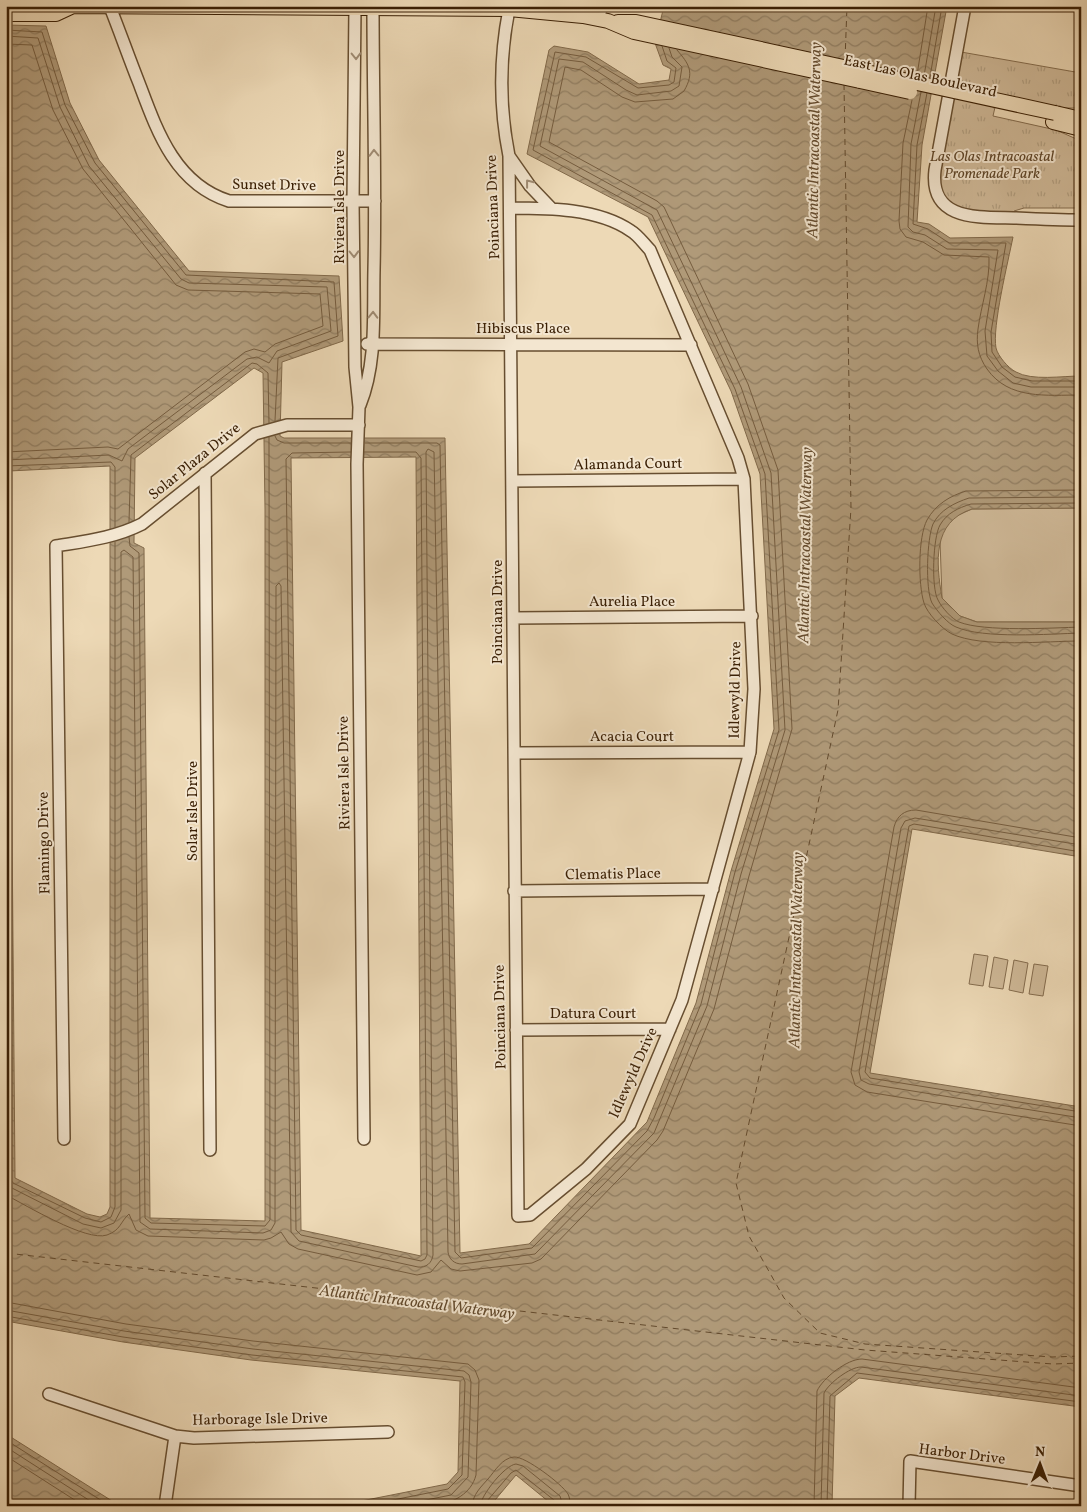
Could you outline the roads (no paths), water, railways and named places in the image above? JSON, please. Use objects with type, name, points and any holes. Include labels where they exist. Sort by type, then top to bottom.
[{"type":"main road","name":"East Las Olas Boulevard","points":[[6,14],[56,14],[70,6],[373,7],[509,9],[602,16],[635,27],[1054,118],[1081,129]]},
{"type":"main road","name":"East Las Olas Boulevard","points":[[1054,118],[1081,119]]},
{"type":"street","points":[[965,6],[935,170],[938,194],[951,210],[963,216],[1081,220]]},
{"type":"street","name":"Sunset Drive","points":[[110,7],[152,122],[170,156],[192,181],[212,196],[228,201],[375,202]]},
{"type":"street","name":"Riviera Isle Drive","points":[[355,7],[353,202],[355,343],[360,407],[357,464],[364,1140]]},
{"type":"street","name":"Riviera Isle Drive","points":[[360,407],[369,384],[373,344],[375,202],[373,7]]},
{"type":"street","name":"Poinciana Drive","points":[[509,9],[500,77],[500,100],[509,156],[510,208],[518,1216]]},
{"type":"street","points":[[509,156],[530,186],[551,208]]},
{"type":"street","name":"Idlewyld Drive","points":[[510,208],[568,209],[607,220],[630,230],[650,250],[738,458],[744,479],[754,688],[750,752],[682,1000],[630,1124],[586,1169],[552,1198],[530,1215],[518,1216]]},
{"type":"street","name":"Hibiscus Place","points":[[355,343],[691,345]]},
{"type":"street","name":"Solar Plaza Drive","points":[[56,546],[103,539],[123,533],[142,524],[255,434],[287,425],[358,429]]},
{"type":"street","name":"Solar Isle Drive","points":[[206,473],[210,1150]]},
{"type":"street","name":"Alamanda Court","points":[[512,481],[744,479]]},
{"type":"street","name":"Flamingo Drive","points":[[56,546],[64,1139]]},
{"type":"street","name":"Aurelia Place","points":[[513,618],[752,616]]},
{"type":"street","name":"Acacia Court","points":[[514,753],[750,752]]},
{"type":"street","name":"Clematis Place","points":[[514,891],[713,889]]},
{"type":"street","name":"Datura Court","points":[[516,1030],[670,1029]]},
{"type":"street","name":"Harborage Isle Drive","points":[[48,1394],[175,1436],[194,1438],[388,1432]]},
{"type":"street","points":[[165,1506],[175,1436]]},
{"type":"street","name":"Harbor Drive","points":[[909,1506],[910,1461],[1081,1486]]},
{"type":"water","name":"Atlantic Intracoastal Waterway","points":[[664,6],[947,6],[922,145],[917,222],[929,224],[950,238],[1013,237],[998,310],[995,338],[997,351],[1010,368],[1023,375],[1039,377],[1081,376],[1081,508],[972,509],[959,515],[950,523],[943,533],[938,557],[942,598],[960,616],[977,622],[1081,622],[1081,857],[912,829],[870,1073],[1081,1107],[1081,1407],[859,1378],[835,1396],[832,1506],[554,1506],[516,1475],[490,1506],[336,1506],[447,1484],[458,1472],[460,1381],[251,1360],[123,1342],[6,1321],[6,25],[46,26],[70,103],[99,160],[189,271],[339,276],[343,341],[282,362],[280,436],[284,438],[445,438],[460,1253],[529,1244],[647,1122],[696,1003],[731,871],[774,729],[760,474],[731,391],[648,217],[527,154],[549,50],[554,46],[588,52],[639,84],[669,80],[671,69],[663,65],[655,43]],"holes":[[[254,368],[263,373],[265,509],[265,1221],[150,1218],[144,548],[134,543],[135,458]],[[416,457],[421,1256],[301,1230],[291,458]],[[110,466],[110,1207],[107,1214],[100,1217],[87,1214],[15,1178],[9,471]]]},
{"type":"water","points":[[6,1434],[120,1506],[6,1506]]},
{"type":"park label","name":"Las Olas Intracoastal Promenade Park","points":[[992,166]]}]
